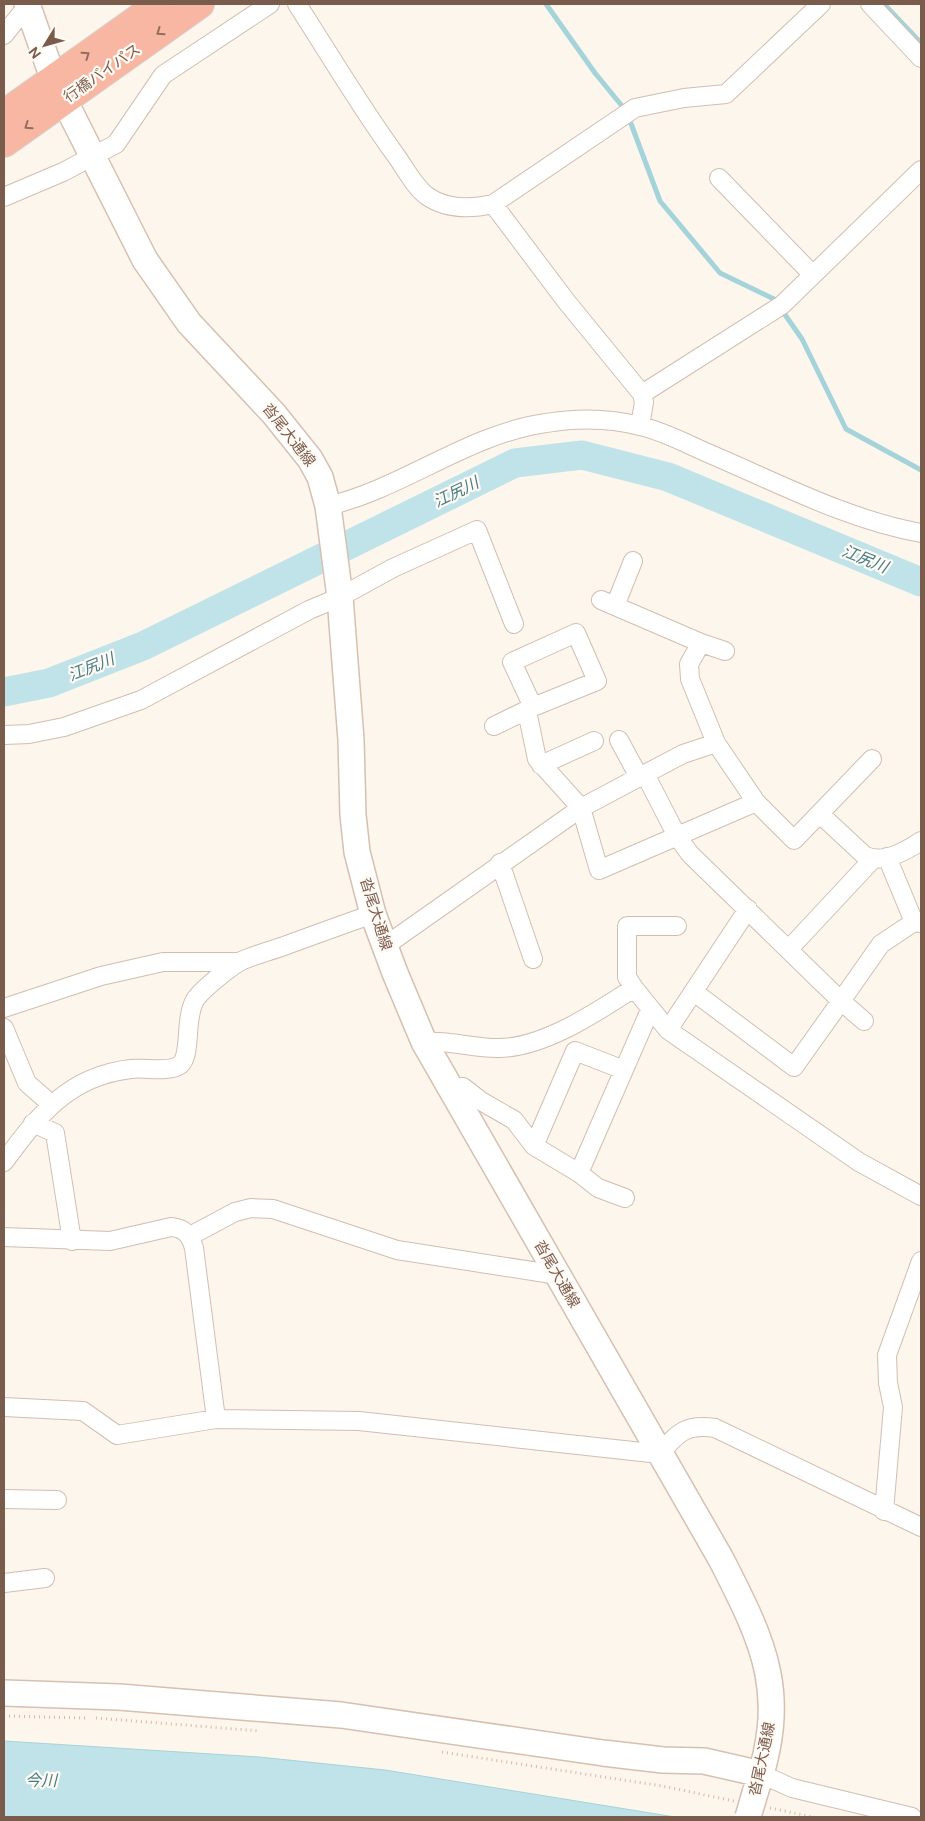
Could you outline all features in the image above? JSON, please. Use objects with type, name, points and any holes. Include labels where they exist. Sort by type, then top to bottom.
[{"type":"highway","name":"行橋バイパス","points":[[4,143],[59,89],[159,4]]},
{"type":"highway","name":"行橋バイパス","points":[[4,114],[59,89],[200,4]]},
{"type":"main road","name":"沓尾大通線","points":[[29,4],[59,89],[145,260],[189,323],[274,414],[310,459],[320,477],[328,506],[340,597],[351,740],[353,815],[357,852],[374,914],[424,1042],[720,1559],[751,1618],[764,1654],[772,1709],[769,1739],[755,1799]]},
{"type":"main road","points":[[4,1693],[119,1697],[342,1715],[603,1753],[663,1760],[704,1761],[755,1799]]},
{"type":"street","points":[[4,35],[29,4]]},
{"type":"street","points":[[4,197],[94,157],[116,144],[163,75],[270,4]]},
{"type":"street","points":[[297,4],[385,141],[426,196],[441,204],[477,208],[493,204],[636,108],[684,98],[726,94],[821,4]]},
{"type":"street","points":[[870,4],[921,58]]},
{"type":"street","points":[[642,394],[782,305],[921,170]]},
{"type":"street","points":[[719,178],[813,275]]},
{"type":"street","points":[[493,204],[566,302],[642,394],[644,402],[640,426]]},
{"type":"street","points":[[328,506],[348,501],[518,428],[547,422],[595,420],[640,426],[867,519],[921,533]]},
{"type":"street","points":[[4,735],[29,734],[64,727],[141,700],[309,610],[340,597],[393,568],[477,530],[514,624]]},
{"type":"street","points":[[634,561],[608,603],[701,643],[725,651]]},
{"type":"street","points":[[494,726],[530,709],[597,681],[576,633],[512,662],[530,709],[537,759],[581,808],[600,870],[756,802]]},
{"type":"street","points":[[701,643],[690,664],[690,679],[716,743],[756,802],[794,840],[872,760]]},
{"type":"street","points":[[619,740],[677,836],[690,854],[864,1021]]},
{"type":"street","points":[[541,764],[594,741]]},
{"type":"street","points":[[385,946],[500,863],[581,808],[683,754],[716,743]]},
{"type":"street","points":[[694,992],[794,1067],[881,944],[918,923],[879,859],[820,814]]},
{"type":"street","points":[[790,949],[879,859],[921,840]]},
{"type":"street","points":[[500,863],[534,959]]},
{"type":"street","points":[[668,1030],[748,909]]},
{"type":"street","points":[[4,1162],[33,1123],[51,1104],[79,1086],[105,1074],[132,1069],[179,1066],[185,1059],[189,1010],[197,996],[240,962],[374,914]]},
{"type":"street","points":[[677,926],[626,926],[627,977],[650,1010],[668,1030],[859,1162],[921,1196]]},
{"type":"street","points":[[4,1008],[101,976],[163,962],[240,962]]},
{"type":"street","points":[[424,1042],[439,1040],[498,1048],[547,1038],[594,1014],[634,988]]},
{"type":"street","points":[[579,1173],[650,1010]]},
{"type":"street","points":[[4,1028],[27,1083],[51,1104]]},
{"type":"street","points":[[534,1146],[575,1051],[624,1070]]},
{"type":"street","points":[[449,1088],[463,1087],[514,1120],[534,1146],[579,1173],[598,1188],[626,1198]]},
{"type":"street","points":[[33,1123],[55,1133],[72,1241]]},
{"type":"street","points":[[190,1236],[235,1212],[251,1208],[273,1209],[397,1250],[558,1275]]},
{"type":"street","points":[[4,1237],[110,1241],[170,1227],[180,1228],[190,1236],[194,1248],[216,1419]]},
{"type":"street","points":[[884,1511],[893,1407],[888,1383],[887,1355],[921,1261]]},
{"type":"street","points":[[4,1408],[83,1411],[117,1435],[216,1419],[360,1421],[660,1454],[674,1437],[685,1430],[698,1426],[714,1428],[884,1511],[921,1527]]},
{"type":"street","points":[[4,1499],[57,1500]]},
{"type":"street","points":[[4,1583],[45,1578]]},
{"type":"street","points":[[755,1799],[792,1788],[912,1817]]},
{"type":"path","points":[[4,1716],[94,1718],[261,1731]]},
{"type":"path","points":[[432,1751],[755,1799],[813,1817]]},
{"type":"water","name":"今川","points":[[4,1741],[259,1757],[385,1770],[675,1817],[4,1817]]},
{"type":"waterway","points":[[546,4],[595,73],[622,106],[630,121],[660,201],[720,273],[774,299],[802,339],[846,429],[921,470]]},
{"type":"waterway","points":[[884,4],[921,43]]},
{"type":"waterway","name":"江尻川","points":[[4,692],[49,683],[143,646],[515,463],[582,455],[668,477],[921,582]]}]
